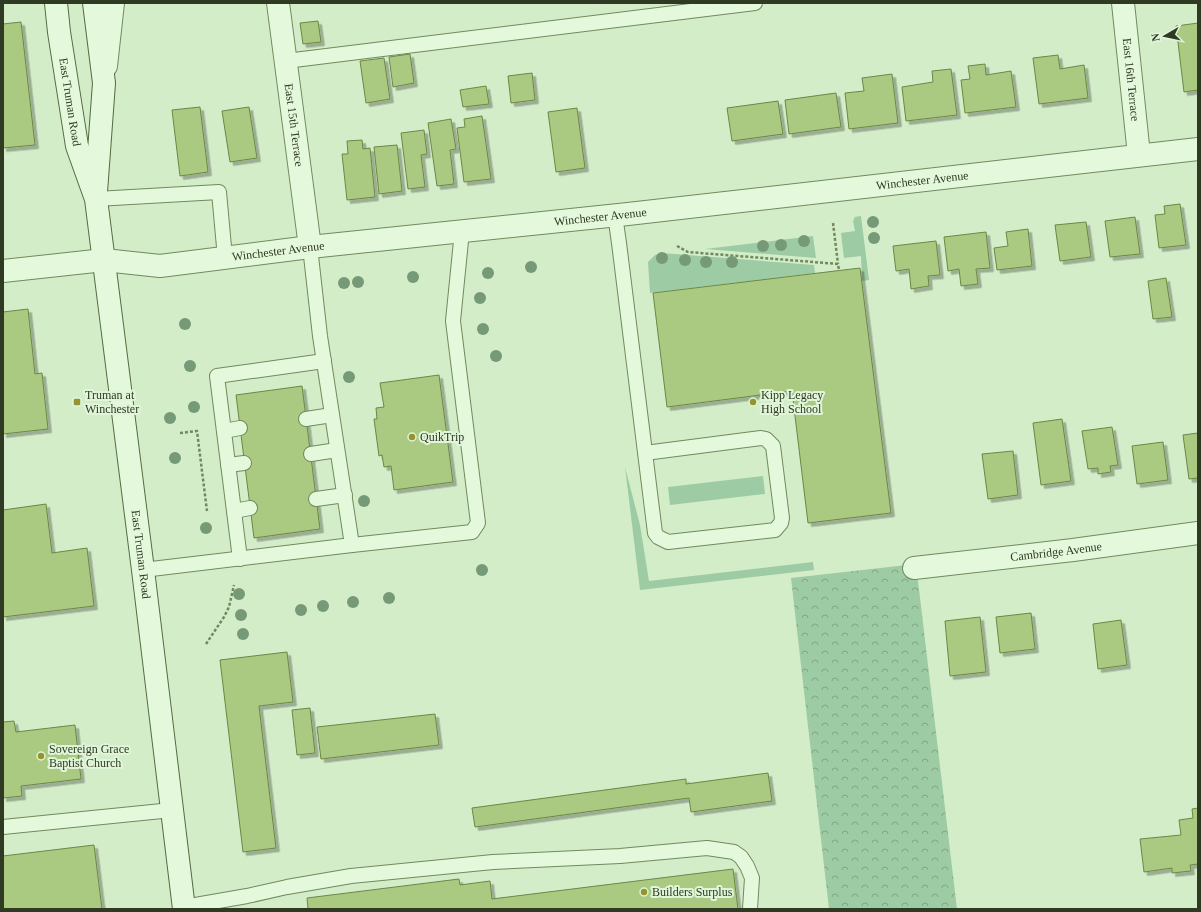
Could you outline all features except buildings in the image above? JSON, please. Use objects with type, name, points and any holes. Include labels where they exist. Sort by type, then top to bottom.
[{"type":"street","points":[[47,3],[59,32]]},
{"type":"street","name":"East Truman Road","points":[[56,3],[59,32],[77,146],[96,199]]},
{"type":"street","name":"East Truman Road","points":[[94,3],[104,83],[96,199],[184,908]]},
{"type":"street","points":[[104,83],[113,3]]},
{"type":"street","name":"East 15th Terrace","points":[[278,3],[310,247]]},
{"type":"street","name":"East 16th Terrace","points":[[1123,3],[1139,155]]},
{"type":"street","name":"Winchester Avenue","points":[[3,270],[104,260],[160,266],[310,247],[615,215],[1198,149]]},
{"type":"street","name":"Cambridge Avenue","points":[[914,568],[1073,550],[1198,533]]},
{"type":"lane","points":[[286,61],[755,3]]},
{"type":"lane","points":[[96,199],[219,192],[225,258]]},
{"type":"lane","points":[[615,215],[655,533],[658,537],[668,542],[775,530],[781,523],[782,518],[773,446],[766,439],[760,438],[645,452]]},
{"type":"lane","points":[[143,570],[472,532],[478,523],[452,321],[462,231]]},
{"type":"lane","points":[[310,247],[324,361],[352,545]]},
{"type":"lane","points":[[240,559],[217,376],[324,361]]},
{"type":"lane","points":[[306,419],[332,415]]},
{"type":"lane","points":[[224,431],[240,428]]},
{"type":"lane","points":[[311,454],[337,450]]},
{"type":"lane","points":[[228,465],[244,463]]},
{"type":"lane","points":[[316,499],[344,495]]},
{"type":"lane","points":[[234,511],[250,508]]},
{"type":"lane","points":[[3,827],[172,810]]},
{"type":"lane","points":[[184,908],[359,875],[493,862],[620,856],[707,848],[734,852],[741,857],[752,878],[750,909]]},
{"type":"path","points":[[833,222],[839,270]]},
{"type":"path","points":[[677,246],[688,252],[838,264]]},
{"type":"path","points":[[180,433],[197,431],[207,511]]},
{"type":"path","points":[[206,644],[229,607],[234,585]]},
{"type":"green space","points":[[861,216],[869,280],[862,281],[861,256],[844,258],[841,233],[855,231],[853,221],[855,217]]},
{"type":"green space","points":[[813,236],[816,258],[705,249]]},
{"type":"green space","points":[[662,253],[814,265],[815,273],[650,293],[648,262],[655,255]]},
{"type":"green space","points":[[625,467],[640,525],[649,581],[813,562],[814,570],[640,590]]},
{"type":"green space","points":[[763,476],[765,494],[670,505],[668,487]]},
{"type":"green space","points":[[916,564],[957,909],[829,909],[791,578]]},
{"type":"place","name":"Truman at Winchester","points":[[77,402]]},
{"type":"place","name":"Kipp Legacy High School","points":[[753,402]]},
{"type":"place","name":"QuikTrip","points":[[412,437]]},
{"type":"place","name":"Sovereign Grace Baptist Church","points":[[41,756]]},
{"type":"place","name":"Builders Surplus","points":[[644,892]]}]
